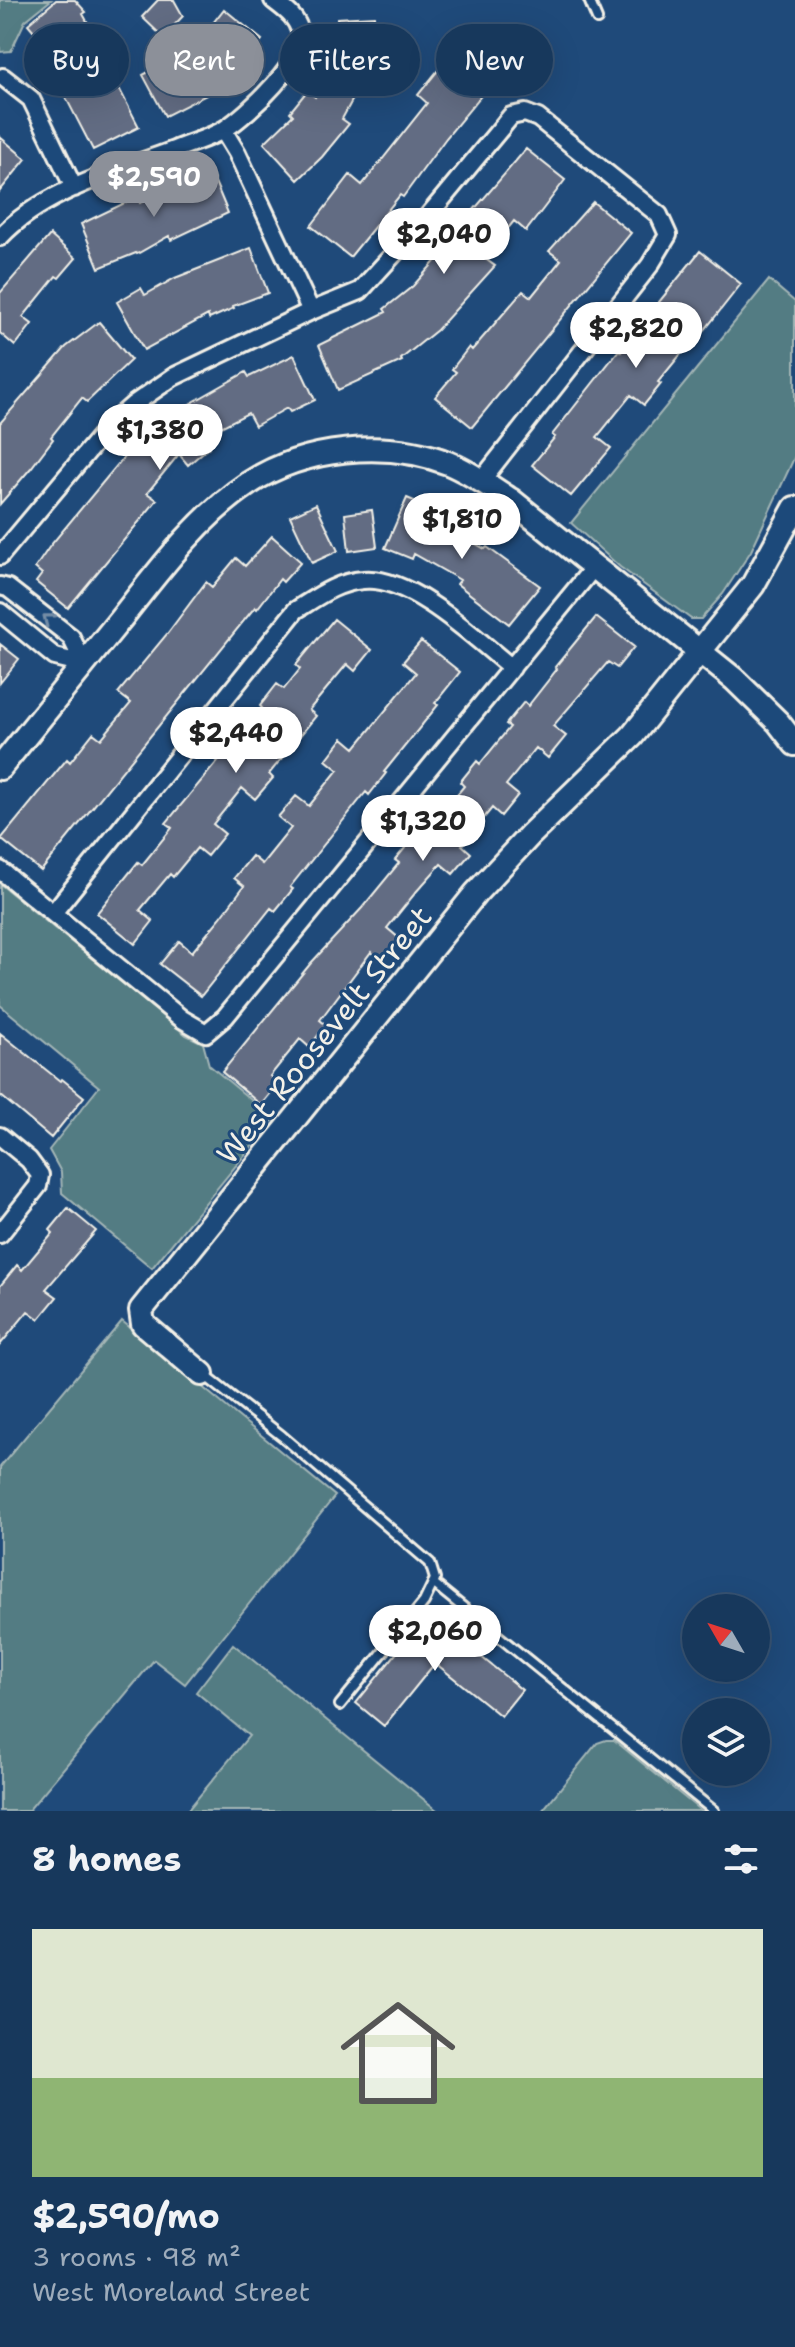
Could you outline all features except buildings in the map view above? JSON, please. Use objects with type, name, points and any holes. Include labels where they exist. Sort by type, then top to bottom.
[{"type":"street","points":[[0,237],[28,215],[74,188],[223,130],[251,108],[297,56],[302,34],[293,16],[273,0]]},
{"type":"street","points":[[3,77],[31,99],[74,188]]},
{"type":"street","points":[[0,556],[109,426],[134,404],[173,377],[360,291],[423,222],[511,116],[525,113],[538,118],[659,215],[668,235],[640,277],[481,481]]},
{"type":"street","points":[[223,130],[237,153],[311,311]]},
{"type":"street","points":[[0,768],[202,522],[248,484],[285,464],[349,450],[389,451],[440,461],[511,500],[751,694],[795,744]]},
{"type":"street","name":"West Roosevelt Street","points":[[202,1374],[143,1324],[141,1310],[476,893],[529,836],[632,736],[753,585],[795,508]]},
{"type":"street","points":[[0,870],[182,1019],[206,1033],[225,1017],[594,567]]},
{"type":"street","points":[[53,913],[296,610],[333,587],[365,579],[396,585],[432,605],[512,668]]},
{"type":"street","points":[[0,586],[8,588],[71,637],[84,664]]},
{"type":"street","points":[[0,612],[55,657],[84,664]]},
{"type":"street","points":[[0,1136],[29,1160],[40,1175],[38,1186],[0,1234]]},
{"type":"lane","points":[[589,0],[597,19]]},
{"type":"lane","points":[[202,1374],[282,1436],[430,1563],[435,1579],[424,1602],[340,1705]]},
{"type":"lane","points":[[433,1583],[714,1811]]},
{"type":"green space","points":[[0,0],[51,0],[25,21],[11,51],[0,52]]},
{"type":"green space","points":[[769,280],[795,302],[795,456],[751,551],[723,594],[701,619],[691,619],[620,567],[571,523]]},
{"type":"green space","points":[[0,884],[186,1035],[203,1043],[209,1065],[274,1119],[152,1268],[62,1193],[61,1172],[49,1150],[99,1087],[0,1005]]},
{"type":"green space","points":[[122,1321],[335,1496],[185,1684],[154,1660],[28,1811],[0,1811],[0,1467]]},
{"type":"green space","points":[[233,1644],[438,1811],[187,1811],[249,1736],[196,1692]]},
{"type":"green space","points":[[614,1740],[701,1811],[542,1811],[597,1743]]}]
